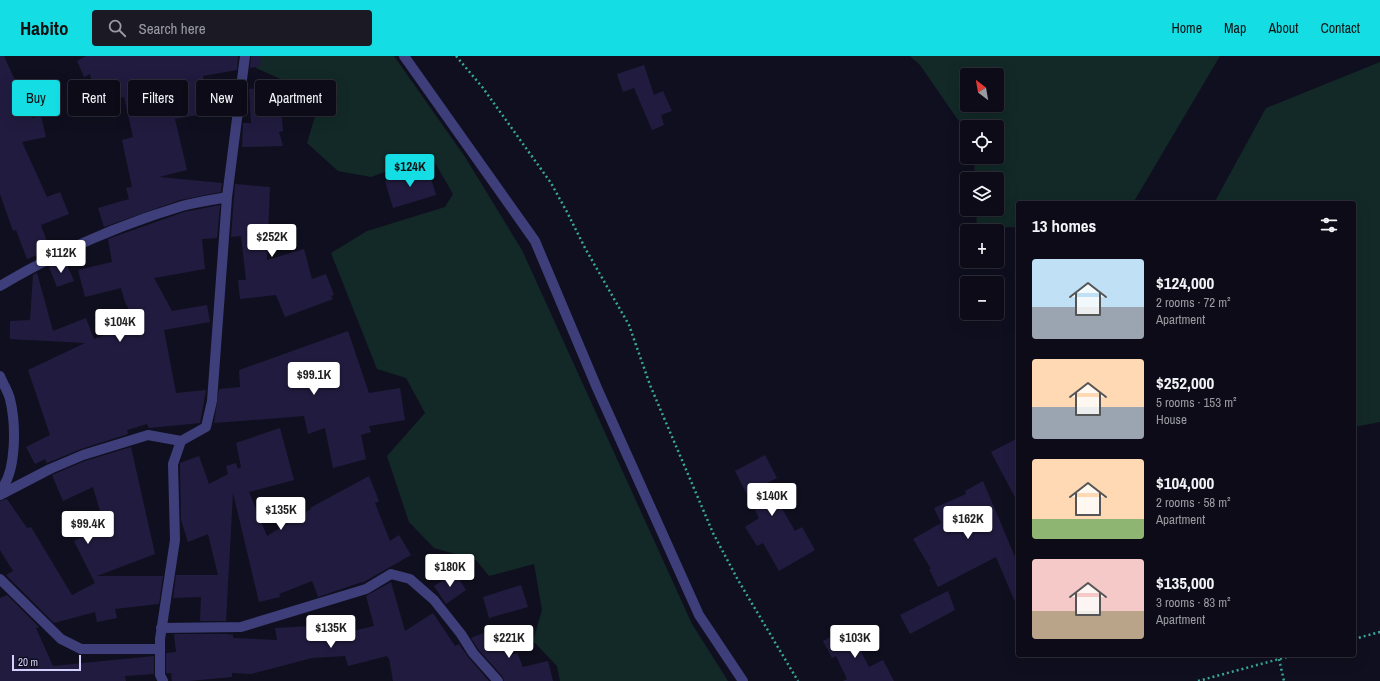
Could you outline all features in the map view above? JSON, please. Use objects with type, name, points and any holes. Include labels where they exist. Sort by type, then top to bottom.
[{"type":"street","points":[[0,495],[50,469],[83,455],[148,435],[181,441],[206,427],[212,401],[227,197],[245,56]]},
{"type":"street","points":[[404,56],[535,241],[597,388],[699,615],[743,681]]},
{"type":"street","points":[[0,286],[33,267],[128,223],[184,205],[227,197]]},
{"type":"street","points":[[0,376],[10,399],[14,430],[12,463],[7,484],[0,492]]},
{"type":"street","points":[[162,681],[160,675],[161,628],[175,540],[173,464],[181,441]]},
{"type":"street","points":[[161,628],[241,627],[366,589],[392,574],[410,579],[434,600],[461,634],[473,653],[498,681]]},
{"type":"street","points":[[0,580],[61,640],[81,649],[160,650]]},
{"type":"path","points":[[456,56],[483,88],[551,183],[585,248],[629,325],[650,385],[713,533],[738,580],[798,681]]},
{"type":"path","points":[[1356,638],[1380,632]]},
{"type":"path","points":[[1198,681],[1286,657]]},
{"type":"path","points":[[1278,659],[1284,681]]},
{"type":"green space","points":[[258,56],[394,56],[465,157],[522,250],[692,624],[728,681],[560,681],[557,666],[533,641],[542,610],[534,564],[489,576],[476,560],[434,548],[409,522],[387,456],[425,413],[406,378],[377,369],[331,253],[367,231],[445,207],[453,194],[431,156],[371,177],[338,171],[307,143],[315,116],[336,116],[336,80],[283,80],[256,68]]},
{"type":"green space","points":[[910,56],[1220,56],[1134,201],[1016,201],[1016,227],[1004,227],[1004,224],[977,224],[976,216],[1004,216],[1004,172],[975,172],[974,164],[1004,164],[1004,120],[960,120],[960,123],[920,65]]},
{"type":"green space","points":[[1380,62],[1380,422],[1356,427],[1356,201],[1215,201],[1266,108]]},
{"type":"building","points":[[0,56],[4,56],[15,80],[12,80],[12,116],[31,116],[32,118],[41,116],[46,137],[22,142],[47,197],[60,192],[69,214],[41,225],[50,250],[27,259],[16,230],[13,231],[0,194]]},
{"type":"building","points":[[86,56],[238,56],[237,70],[203,76],[204,80],[196,80],[196,115],[175,119],[187,170],[159,177],[222,183],[221,192],[180,200],[104,227],[98,208],[129,199],[126,188],[132,187],[122,140],[133,137],[128,116],[188,116],[188,80],[128,80],[128,115],[124,97],[120,98],[120,80],[91,80],[90,74],[84,77],[77,61]]},
{"type":"building","points":[[251,56],[260,56],[261,66],[250,68]]},
{"type":"building","points":[[644,65],[654,95],[663,91],[672,111],[661,115],[664,125],[652,130],[634,88],[623,92],[617,74]]},
{"type":"building","points":[[255,88],[255,116],[282,116],[283,131],[279,132],[283,146],[242,147],[243,123],[251,123],[249,89]]},
{"type":"building","points":[[428,168],[436,195],[393,208],[385,181]]},
{"type":"building","points":[[235,184],[270,187],[267,260],[304,249],[312,279],[326,274],[334,295],[331,296],[333,299],[285,317],[276,295],[240,299],[238,280],[246,280],[241,236],[231,237]]},
{"type":"building","points":[[220,205],[217,238],[202,239],[205,269],[154,278],[172,311],[207,305],[210,322],[164,330],[176,393],[206,390],[200,423],[149,428],[147,424],[127,430],[128,434],[81,449],[47,463],[45,459],[35,464],[26,447],[50,435],[28,370],[85,343],[10,339],[10,321],[30,320],[33,275],[37,273],[53,331],[86,318],[94,339],[136,323],[125,302],[121,288],[85,297],[78,270],[112,262],[108,239],[184,212]]},
{"type":"building","points":[[65,260],[74,281],[57,287],[49,267]]},
{"type":"building","points":[[348,331],[369,393],[400,388],[405,420],[369,426],[371,432],[361,435],[366,459],[333,468],[325,428],[308,434],[304,416],[214,423],[219,389],[240,387],[239,370]]},
{"type":"building","points":[[280,428],[294,480],[249,492],[267,536],[311,509],[310,508],[369,476],[379,501],[375,503],[390,541],[399,535],[411,555],[362,583],[318,597],[312,581],[279,594],[280,597],[259,602],[233,493],[226,621],[200,621],[201,597],[173,598],[176,575],[218,575],[208,534],[188,542],[181,520],[180,463],[199,456],[209,484],[228,474],[226,466],[236,463],[238,469],[241,467],[236,443]]},
{"type":"building","points":[[1016,439],[1016,499],[991,452]]},
{"type":"building","points":[[131,447],[155,554],[97,576],[163,576],[159,604],[115,609],[117,618],[97,622],[95,612],[54,623],[6,575],[13,571],[0,550],[0,501],[7,499],[27,528],[31,527],[72,595],[95,583],[74,541],[104,525],[93,487],[63,501],[52,475],[85,461]]},
{"type":"building","points":[[765,455],[777,478],[767,483],[795,531],[802,527],[815,550],[779,571],[763,543],[757,546],[745,527],[759,518],[735,471]]},
{"type":"building","points":[[983,481],[1016,559],[1016,604],[996,557],[938,587],[929,569],[931,569],[913,539],[941,523],[934,508],[966,494],[965,491]]},
{"type":"building","points":[[455,573],[466,590],[446,604],[434,586]]},
{"type":"building","points":[[391,582],[405,631],[433,613],[455,646],[459,644],[489,681],[393,681],[389,658],[387,656],[348,666],[345,656],[312,658],[251,674],[232,673],[232,677],[189,681],[172,681],[171,673],[166,673],[166,653],[176,652],[174,634],[226,634],[233,635],[233,638],[277,640],[275,628],[332,625],[332,636],[374,626],[366,596]]},
{"type":"building","points":[[521,585],[528,607],[489,618],[483,597]]},
{"type":"building","points":[[948,591],[955,610],[910,634],[900,615]]},
{"type":"building","points":[[7,595],[39,627],[36,628],[53,666],[154,656],[154,674],[125,676],[126,681],[0,681],[0,598]]},
{"type":"building","points":[[498,627],[511,655],[517,653],[523,667],[548,661],[553,681],[504,681],[503,677],[478,649],[471,638]]},
{"type":"building","points":[[848,627],[869,667],[883,660],[894,681],[843,681],[847,679],[836,656],[832,658],[823,641]]}]
